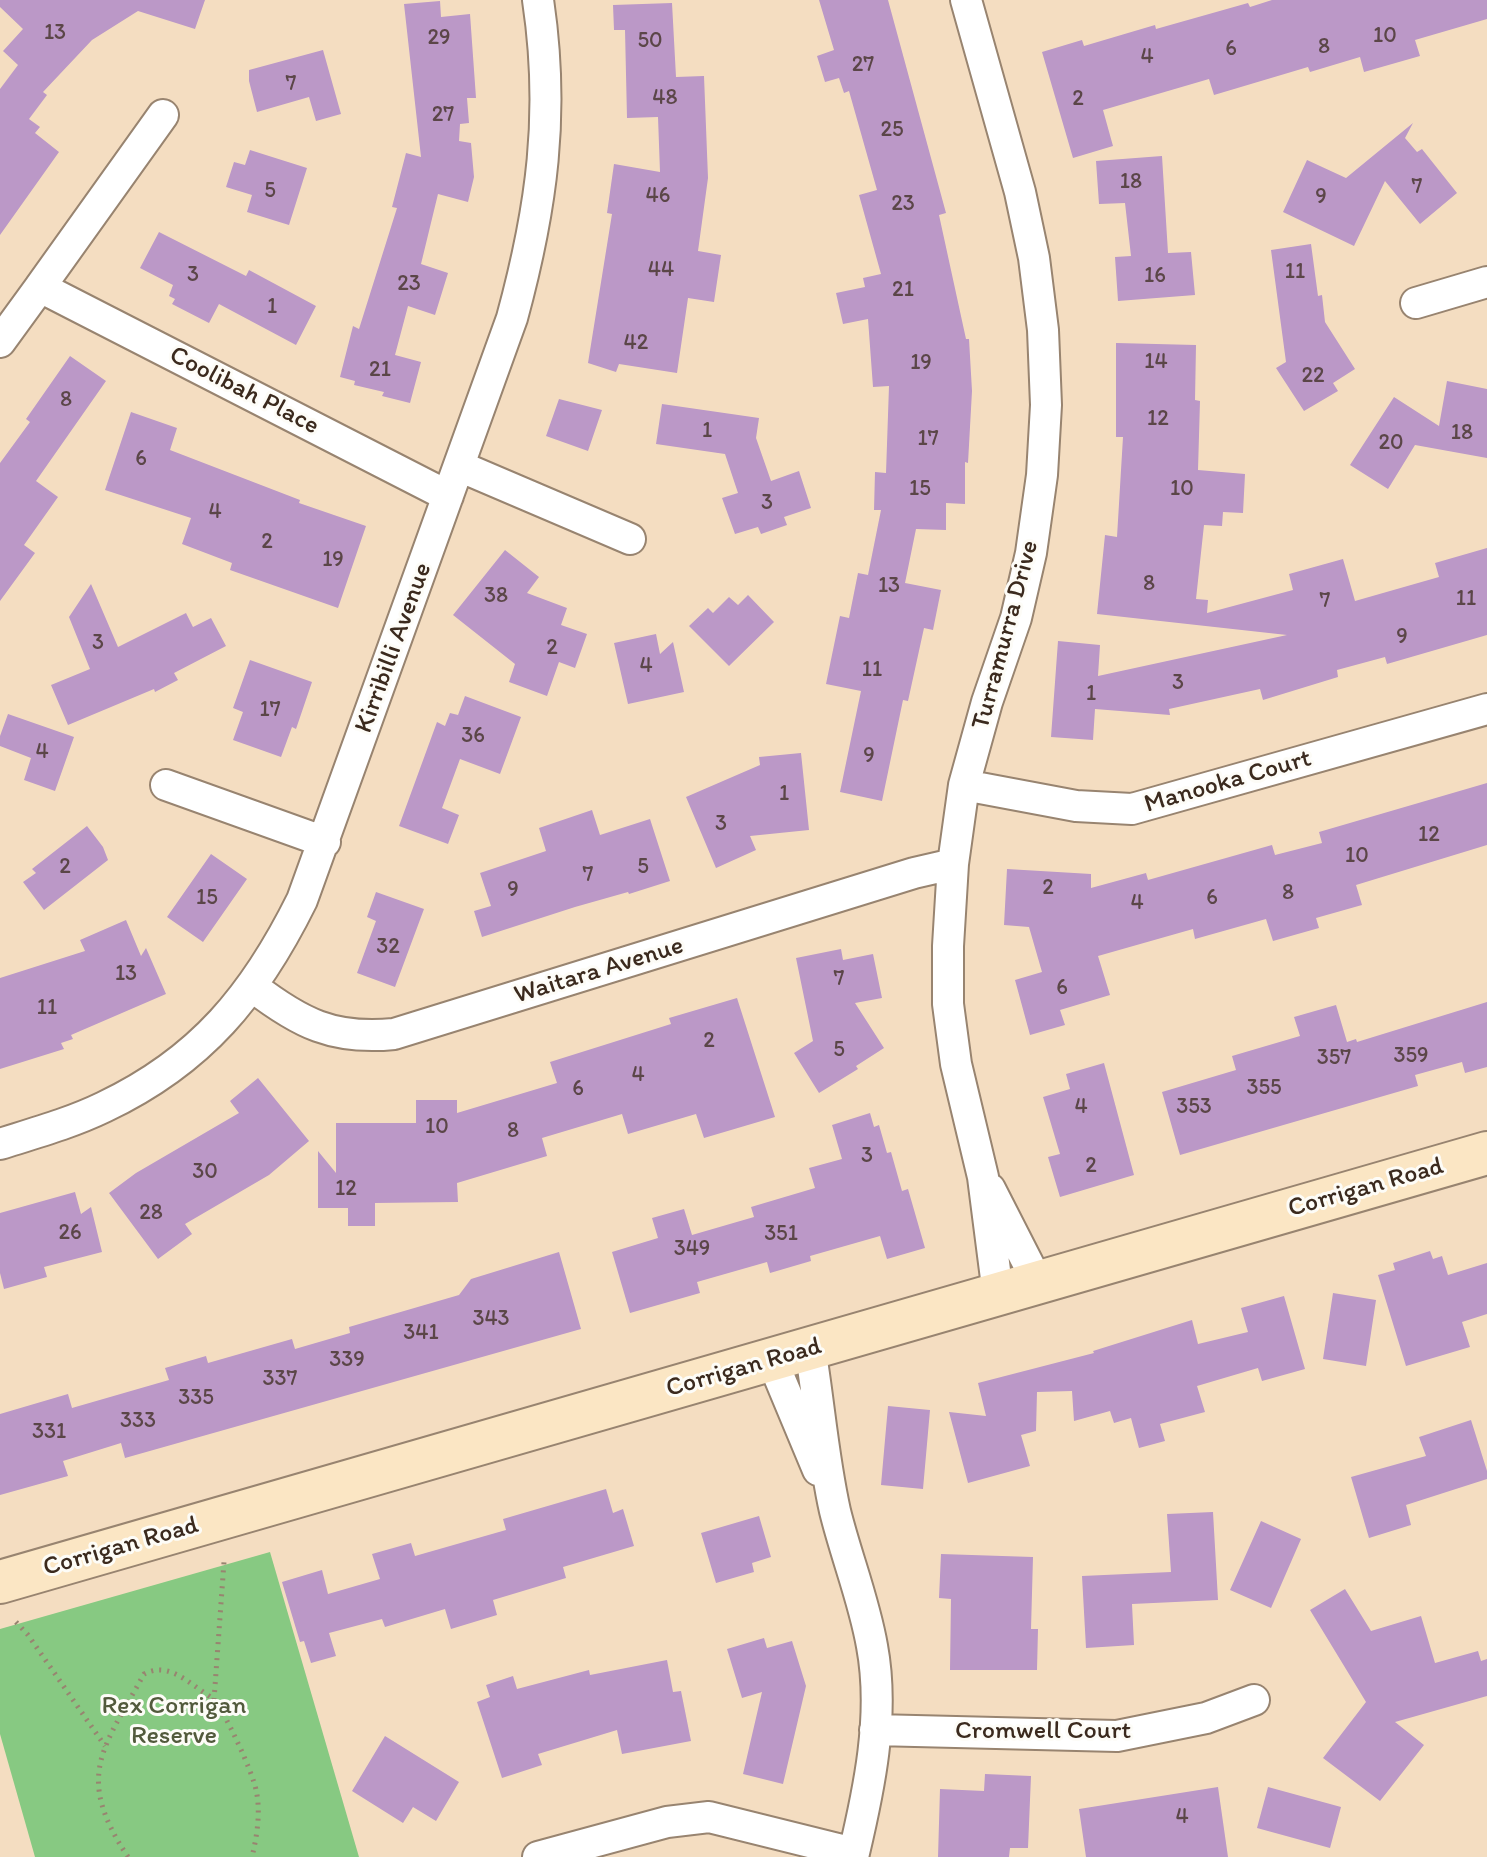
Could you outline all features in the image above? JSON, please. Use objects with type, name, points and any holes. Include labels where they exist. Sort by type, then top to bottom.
[{"type":"main road","name":"Corrigan Road","points":[[0,1582],[1487,1153]]},
{"type":"street","name":"Kirribilli Avenue","points":[[0,1144],[68,1122],[141,1088],[206,1039],[253,987],[277,950],[302,900],[512,318],[529,256],[542,181],[547,117],[544,41],[538,0]]},
{"type":"street","name":"Turramurra Drive","points":[[969,1],[1020,192],[1034,258],[1043,330],[1046,405],[1042,475],[1031,553],[1016,618],[987,702],[964,785],[953,864],[948,1004],[965,1110],[983,1177],[998,1294]]},
{"type":"street","points":[[0,342],[163,115]]},
{"type":"street","points":[[1416,303],[1487,282]]},
{"type":"street","name":"Coolibah Place","points":[[40,287],[448,496]]},
{"type":"street","points":[[459,466],[630,539]]},
{"type":"street","name":"Manooka Court","points":[[964,785],[1076,806],[1132,809],[1487,709]]},
{"type":"street","points":[[166,785],[325,842]]},
{"type":"street","name":"Waitara Avenue","points":[[253,987],[304,1022],[326,1031],[346,1035],[394,1034],[914,873],[953,864]]},
{"type":"street","name":"Turramurra Drive","points":[[983,1177],[1038,1283]]},
{"type":"street","points":[[791,1354],[834,1508]]},
{"type":"street","points":[[538,1857],[667,1822],[709,1817],[854,1855],[866,1803],[875,1730],[873,1647],[791,1354]]},
{"type":"street","name":"Cromwell Court","points":[[875,1730],[1117,1736],[1206,1718],[1254,1700]]},
{"type":"path","points":[[214,1700],[224,1562]]},
{"type":"path","points":[[16,1622],[105,1746]]},
{"type":"path","points":[[128,1857],[106,1817],[98,1792],[97,1771],[105,1746],[144,1674],[151,1670],[165,1670],[177,1674],[214,1700],[248,1768],[259,1808],[252,1857]]},
{"type":"green space","name":"Rex Corrigan Reserve","points":[[270,1552],[359,1857],[35,1857],[0,1734],[0,1629]]},
{"type":"building","points":[[0,0],[205,0],[195,29],[138,11],[92,40],[43,92],[47,95],[29,119],[40,127],[35,133],[59,152],[0,235],[0,89],[18,65],[3,51],[23,29],[0,7]]},
{"type":"building","points":[[819,0],[888,0],[946,213],[939,215],[966,339],[969,339],[972,391],[968,463],[965,462],[965,504],[946,503],[946,530],[916,529],[905,583],[941,590],[933,630],[924,628],[908,701],[903,700],[882,801],[840,792],[861,691],[826,684],[840,616],[849,618],[858,573],[868,575],[881,510],[874,510],[875,472],[886,473],[889,386],[873,387],[868,319],[843,324],[836,293],[865,287],[863,278],[881,274],[859,195],[877,190],[849,91],[844,93],[839,78],[825,82],[817,56],[834,50]]},
{"type":"building","points":[[1272,0],[1487,0],[1487,19],[1415,40],[1420,56],[1364,72],[1360,57],[1310,72],[1308,67],[1214,95],[1209,79],[1103,110],[1113,146],[1073,158],[1042,52],[1082,40],[1084,46],[1155,25],[1156,29],[1248,3],[1250,7]]},
{"type":"building","points":[[440,1],[441,17],[470,14],[476,98],[467,98],[469,123],[460,124],[459,141],[471,143],[474,177],[468,202],[438,194],[421,264],[448,273],[435,315],[408,306],[395,355],[421,362],[410,403],[382,396],[384,392],[354,385],[355,381],[340,377],[353,326],[359,329],[397,208],[392,207],[406,153],[421,157],[404,4]]},
{"type":"building","points":[[672,3],[676,77],[704,76],[708,178],[698,251],[721,255],[714,302],[688,298],[677,373],[619,364],[616,372],[588,363],[612,214],[607,213],[614,164],[660,172],[658,117],[627,118],[625,30],[614,30],[613,5]]},
{"type":"building","points":[[323,50],[341,114],[316,121],[309,97],[257,112],[249,70]]},
{"type":"building","points":[[1413,123],[1405,138],[1417,152],[1422,149],[1457,193],[1420,224],[1385,181],[1354,246],[1283,212],[1307,160],[1346,178]]},
{"type":"building","points":[[250,150],[307,168],[289,225],[247,212],[252,195],[226,187],[234,162],[245,165]]},
{"type":"building","points":[[1162,156],[1168,253],[1191,252],[1195,295],[1118,301],[1115,257],[1131,256],[1125,203],[1099,204],[1096,161]]},
{"type":"building","points":[[159,232],[246,276],[249,270],[316,306],[296,345],[219,304],[209,323],[172,304],[175,299],[169,296],[173,285],[140,268]]},
{"type":"building","points":[[1311,244],[1325,322],[1355,369],[1333,383],[1338,391],[1304,411],[1276,368],[1286,362],[1271,250]]},
{"type":"building","points":[[1116,343],[1196,345],[1195,400],[1200,401],[1198,470],[1245,474],[1243,513],[1223,512],[1222,526],[1204,525],[1196,599],[1208,600],[1207,613],[1293,590],[1289,574],[1343,559],[1355,601],[1439,577],[1435,563],[1487,548],[1487,635],[1387,664],[1385,657],[1337,670],[1338,677],[1263,700],[1260,689],[1169,709],[1170,715],[1095,709],[1093,740],[1051,737],[1058,641],[1100,645],[1098,676],[1287,635],[1097,614],[1105,535],[1117,537],[1123,437],[1116,437]]},
{"type":"building","points":[[70,356],[106,381],[36,481],[58,497],[24,545],[35,553],[0,601],[0,463],[30,422],[26,419]]},
{"type":"building","points":[[1447,381],[1487,389],[1487,458],[1415,445],[1388,489],[1350,465],[1394,397],[1439,426]]},
{"type":"building","points":[[559,399],[602,410],[588,451],[546,436]]},
{"type":"building","points":[[662,404],[759,418],[756,438],[771,481],[799,471],[811,508],[784,517],[787,525],[761,534],[758,527],[735,534],[722,498],[738,493],[725,454],[656,444]]},
{"type":"building","points":[[131,412],[177,428],[170,450],[300,500],[299,503],[366,526],[338,608],[230,570],[232,563],[182,544],[191,518],[105,490]]},
{"type":"building","points":[[505,550],[539,577],[527,593],[567,608],[561,625],[587,634],[575,668],[559,662],[547,696],[509,682],[515,664],[453,615]]},
{"type":"building","points":[[91,584],[118,647],[186,613],[193,627],[211,618],[226,646],[174,673],[178,680],[155,692],[154,689],[68,725],[51,685],[90,669],[69,617]]},
{"type":"building","points":[[748,595],[774,622],[729,666],[689,626],[708,608],[713,613],[729,597],[738,605]]},
{"type":"building","points":[[656,634],[660,654],[673,642],[684,692],[628,704],[614,643]]},
{"type":"building","points":[[250,660],[312,682],[296,729],[292,727],[281,757],[233,740],[243,712],[233,708]]},
{"type":"building","points":[[465,696],[521,717],[500,774],[460,759],[442,808],[459,815],[448,844],[399,826],[437,722],[445,726],[450,713],[458,715]]},
{"type":"building","points":[[8,714],[74,737],[55,791],[24,780],[31,758],[0,746],[0,736]]},
{"type":"building","points":[[801,753],[809,830],[750,836],[756,850],[716,868],[686,797],[760,765],[759,757]]},
{"type":"building","points":[[1487,783],[1487,845],[1356,885],[1362,905],[1316,918],[1319,928],[1273,941],[1266,919],[1195,939],[1193,929],[1098,956],[1110,995],[1060,1010],[1065,1025],[1030,1035],[1015,980],[1042,972],[1029,927],[1004,925],[1007,869],[1091,874],[1091,888],[1146,873],[1148,880],[1272,845],[1275,855],[1322,843],[1319,832]]},
{"type":"building","points":[[592,810],[600,835],[650,819],[670,881],[482,937],[474,911],[491,906],[480,873],[546,851],[539,828]]},
{"type":"building","points":[[87,826],[103,847],[108,860],[44,910],[23,882],[36,873],[32,869]]},
{"type":"building","points":[[211,854],[247,879],[203,942],[167,917]]},
{"type":"building","points":[[376,892],[424,909],[395,987],[357,973],[376,921],[367,917]]},
{"type":"building","points":[[126,920],[141,956],[146,948],[166,994],[71,1035],[73,1039],[61,1043],[64,1049],[0,1069],[0,978],[85,951],[80,940]]},
{"type":"building","points":[[841,949],[843,960],[873,954],[882,998],[855,1003],[884,1048],[856,1066],[858,1069],[819,1093],[794,1053],[813,1041],[796,958]]},
{"type":"building","points":[[737,998],[775,1117],[704,1138],[696,1114],[628,1134],[622,1114],[542,1138],[547,1156],[457,1183],[458,1202],[375,1203],[375,1226],[348,1226],[348,1208],[318,1208],[318,1151],[336,1173],[336,1123],[416,1123],[416,1100],[457,1100],[457,1113],[557,1083],[550,1062],[671,1024],[669,1018]]},
{"type":"building","points":[[1487,1002],[1487,1067],[1465,1073],[1462,1062],[1415,1075],[1418,1086],[1180,1155],[1162,1092],[1236,1070],[1232,1056],[1300,1036],[1294,1017],[1336,1005],[1347,1042],[1356,1039],[1357,1042]]},
{"type":"building","points":[[1104,1063],[1134,1175],[1060,1197],[1048,1157],[1060,1154],[1043,1097],[1070,1089],[1066,1074]]},
{"type":"building","points":[[258,1078],[309,1141],[269,1175],[185,1224],[192,1234],[158,1259],[109,1193],[136,1173],[239,1113],[230,1101]]},
{"type":"building","points":[[870,1113],[874,1127],[879,1125],[887,1153],[891,1152],[902,1191],[908,1189],[925,1248],[887,1259],[880,1236],[810,1256],[811,1261],[770,1273],[767,1262],[697,1282],[700,1293],[630,1313],[612,1252],[658,1238],[652,1218],[684,1209],[692,1235],[754,1217],[751,1207],[815,1188],[809,1168],[842,1159],[832,1125]]},
{"type":"building","points":[[75,1192],[81,1214],[91,1207],[102,1252],[44,1267],[47,1277],[4,1289],[0,1273],[0,1213]]},
{"type":"building","points":[[1430,1251],[1433,1259],[1442,1256],[1448,1275],[1487,1263],[1487,1314],[1462,1322],[1470,1347],[1406,1366],[1378,1275],[1395,1270],[1393,1263]]},
{"type":"building","points":[[559,1252],[581,1329],[125,1458],[121,1443],[63,1461],[68,1476],[0,1495],[0,1414],[68,1394],[72,1408],[169,1380],[165,1368],[206,1356],[208,1363],[292,1339],[295,1349],[350,1333],[349,1327],[459,1295],[471,1279]]},
{"type":"building","points":[[1333,1293],[1376,1300],[1366,1366],[1323,1359]]},
{"type":"building","points":[[1284,1296],[1305,1369],[1262,1381],[1258,1368],[1197,1386],[1205,1412],[1160,1424],[1165,1441],[1139,1448],[1131,1418],[1114,1423],[1110,1411],[1074,1421],[1072,1391],[1037,1392],[1036,1431],[1021,1435],[1030,1466],[968,1483],[949,1412],[986,1416],[978,1383],[1094,1353],[1192,1320],[1198,1344],[1248,1332],[1241,1308]]},
{"type":"building","points":[[888,1406],[930,1410],[923,1489],[881,1485]]},
{"type":"building","points":[[1471,1420],[1487,1479],[1406,1505],[1411,1525],[1369,1538],[1351,1477],[1426,1456],[1419,1437]]},
{"type":"building","points":[[606,1489],[613,1513],[623,1509],[634,1546],[563,1567],[566,1578],[493,1600],[497,1615],[451,1629],[445,1609],[385,1627],[382,1619],[329,1633],[336,1656],[311,1663],[304,1641],[300,1642],[282,1582],[322,1570],[328,1594],[380,1579],[372,1554],[411,1543],[415,1556],[506,1530],[503,1519]]},
{"type":"building","points":[[1213,1512],[1218,1600],[1132,1604],[1134,1645],[1086,1648],[1082,1576],[1171,1572],[1167,1514]]},
{"type":"building","points":[[759,1516],[771,1557],[752,1563],[754,1572],[716,1583],[701,1533]]},
{"type":"building","points":[[1261,1521],[1301,1539],[1271,1608],[1230,1590]]},
{"type":"building","points":[[941,1554],[1033,1557],[1031,1629],[1038,1629],[1037,1670],[950,1670],[951,1599],[939,1598]]},
{"type":"building","points":[[1345,1589],[1371,1631],[1421,1616],[1435,1663],[1478,1651],[1481,1661],[1487,1659],[1487,1696],[1395,1722],[1424,1745],[1380,1801],[1323,1758],[1366,1702],[1310,1610]]},
{"type":"building","points":[[764,1638],[767,1648],[792,1641],[806,1686],[783,1784],[743,1774],[762,1692],[742,1698],[727,1649]]},
{"type":"building","points":[[667,1660],[673,1692],[681,1691],[691,1741],[622,1754],[617,1730],[538,1754],[542,1765],[502,1778],[477,1702],[490,1697],[486,1685],[513,1676],[517,1689],[589,1670],[590,1675]]},
{"type":"building","points":[[385,1736],[459,1782],[436,1821],[413,1807],[403,1823],[352,1791]]},
{"type":"building","points":[[985,1774],[1031,1776],[1028,1848],[1010,1848],[1009,1857],[938,1857],[940,1789],[984,1791]]},
{"type":"building","points":[[1218,1787],[1228,1857],[1086,1857],[1079,1809]]},
{"type":"building","points":[[1268,1787],[1341,1807],[1330,1848],[1257,1828]]}]
